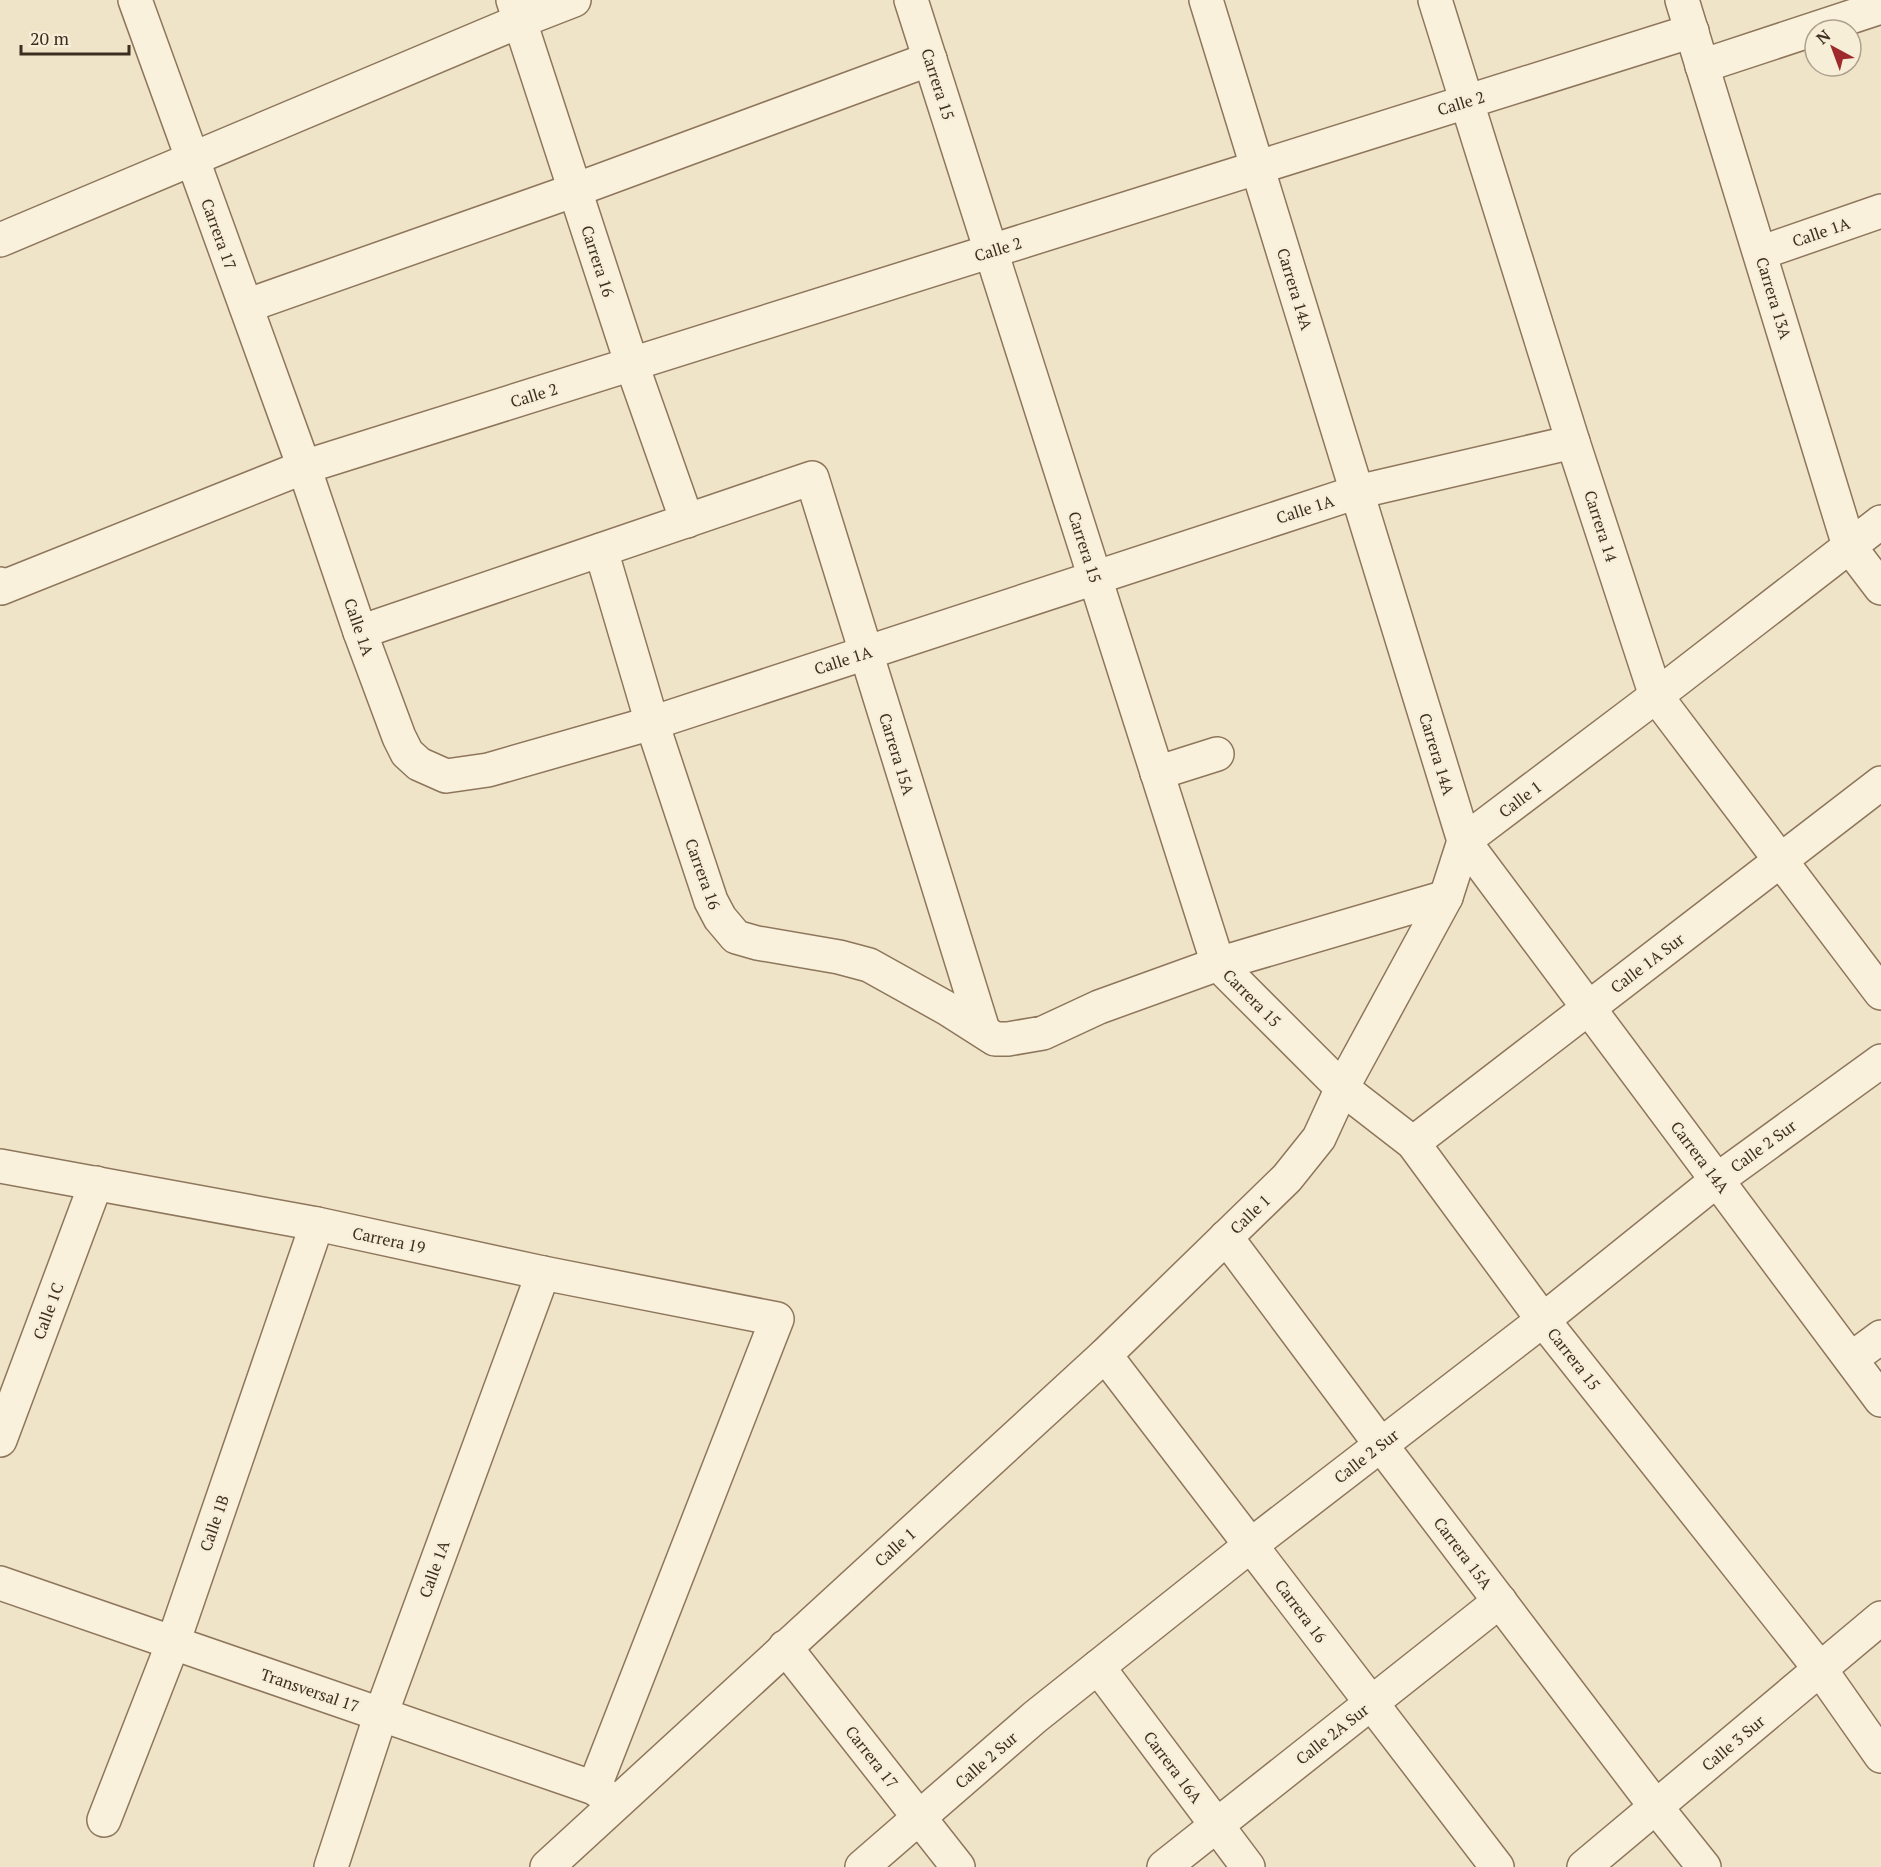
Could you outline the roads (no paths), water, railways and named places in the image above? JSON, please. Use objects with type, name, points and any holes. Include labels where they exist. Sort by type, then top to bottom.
[{"type":"street","name":"Carrera 17","points":[[135,0],[304,467]]},
{"type":"street","points":[[0,240],[192,160],[516,10],[574,0]]},
{"type":"street","name":"Carrera 15","points":[[911,0],[1218,964],[1342,1088],[1413,1143],[1543,1320],[1820,1669],[1881,1756]]},
{"type":"street","name":"Carrera 14A","points":[[1206,0],[1464,841],[1881,1400]]},
{"type":"street","name":"Carrera 14","points":[[1435,0],[1573,442],[1656,696],[1881,993]]},
{"type":"street","name":"Carrera 13A","points":[[1682,0],[1849,546],[1881,588]]},
{"type":"street","points":[[1702,66],[1881,7]]},
{"type":"street","name":"Carrera 16","points":[[516,10],[632,365],[687,521]]},
{"type":"street","name":"Calle 2","points":[[0,584],[1,588],[304,467],[1692,31]]},
{"type":"street","points":[[246,306],[575,190],[930,59]]},
{"type":"street","name":"Calle 1A","points":[[1760,253],[1881,211]]},
{"type":"street","name":"Calle 1A","points":[[304,467],[360,632],[399,737],[407,753],[419,764],[446,776],[488,770],[652,723],[1357,492],[1573,442]]},
{"type":"street","name":"Carrera 15A","points":[[687,521],[813,478],[983,1030]]},
{"type":"street","points":[[360,632],[687,521]]},
{"type":"street","name":"Calle 1","points":[[547,1867],[605,1795],[785,1647],[1105,1355],[1287,1178],[1318,1138],[1342,1088],[1446,897],[1464,841],[1881,522]]},
{"type":"street","name":"Carrera 16","points":[[602,550],[652,723],[711,901],[720,918],[736,937],[839,957],[869,966],[995,1039],[1008,1039],[1043,1033],[1099,1007],[1218,964],[1446,897]]},
{"type":"street","points":[[1157,773],[1217,754]]},
{"type":"street","name":"Calle 1A Sur","points":[[1413,1143],[1881,783]]},
{"type":"street","name":"Calle 2 Sur","points":[[862,1867],[1035,1718],[1251,1545],[1543,1320],[1717,1180],[1881,1061]]},
{"type":"street","name":"Carrera 19","points":[[0,1166],[317,1224],[543,1273],[777,1319]]},
{"type":"street","name":"Calle 1C","points":[[0,1440],[96,1183]]},
{"type":"street","name":"Calle 1B","points":[[104,1820],[173,1643],[317,1224]]},
{"type":"street","name":"Carrera 15A","points":[[1226,1237],[1381,1445],[1704,1867]]},
{"type":"street","name":"Calle 1A","points":[[331,1867],[381,1714],[543,1273]]},
{"type":"street","name":"Calle 1","points":[[605,1795],[777,1319]]},
{"type":"street","points":[[1851,1359],[1881,1337]]},
{"type":"street","name":"Carrera 16","points":[[1105,1355],[1497,1867]]},
{"type":"street","name":"Transversal 17","points":[[0,1583],[381,1714],[605,1795]]},
{"type":"street","name":"Calle 2A Sur","points":[[1164,1867],[1500,1601]]},
{"type":"street","name":"Calle 3 Sur","points":[[1584,1867],[1881,1618]]},
{"type":"street","name":"Carrera 17","points":[[785,1647],[958,1867]]},
{"type":"street","name":"Carrera 16A","points":[[1098,1667],[1248,1867]]}]
